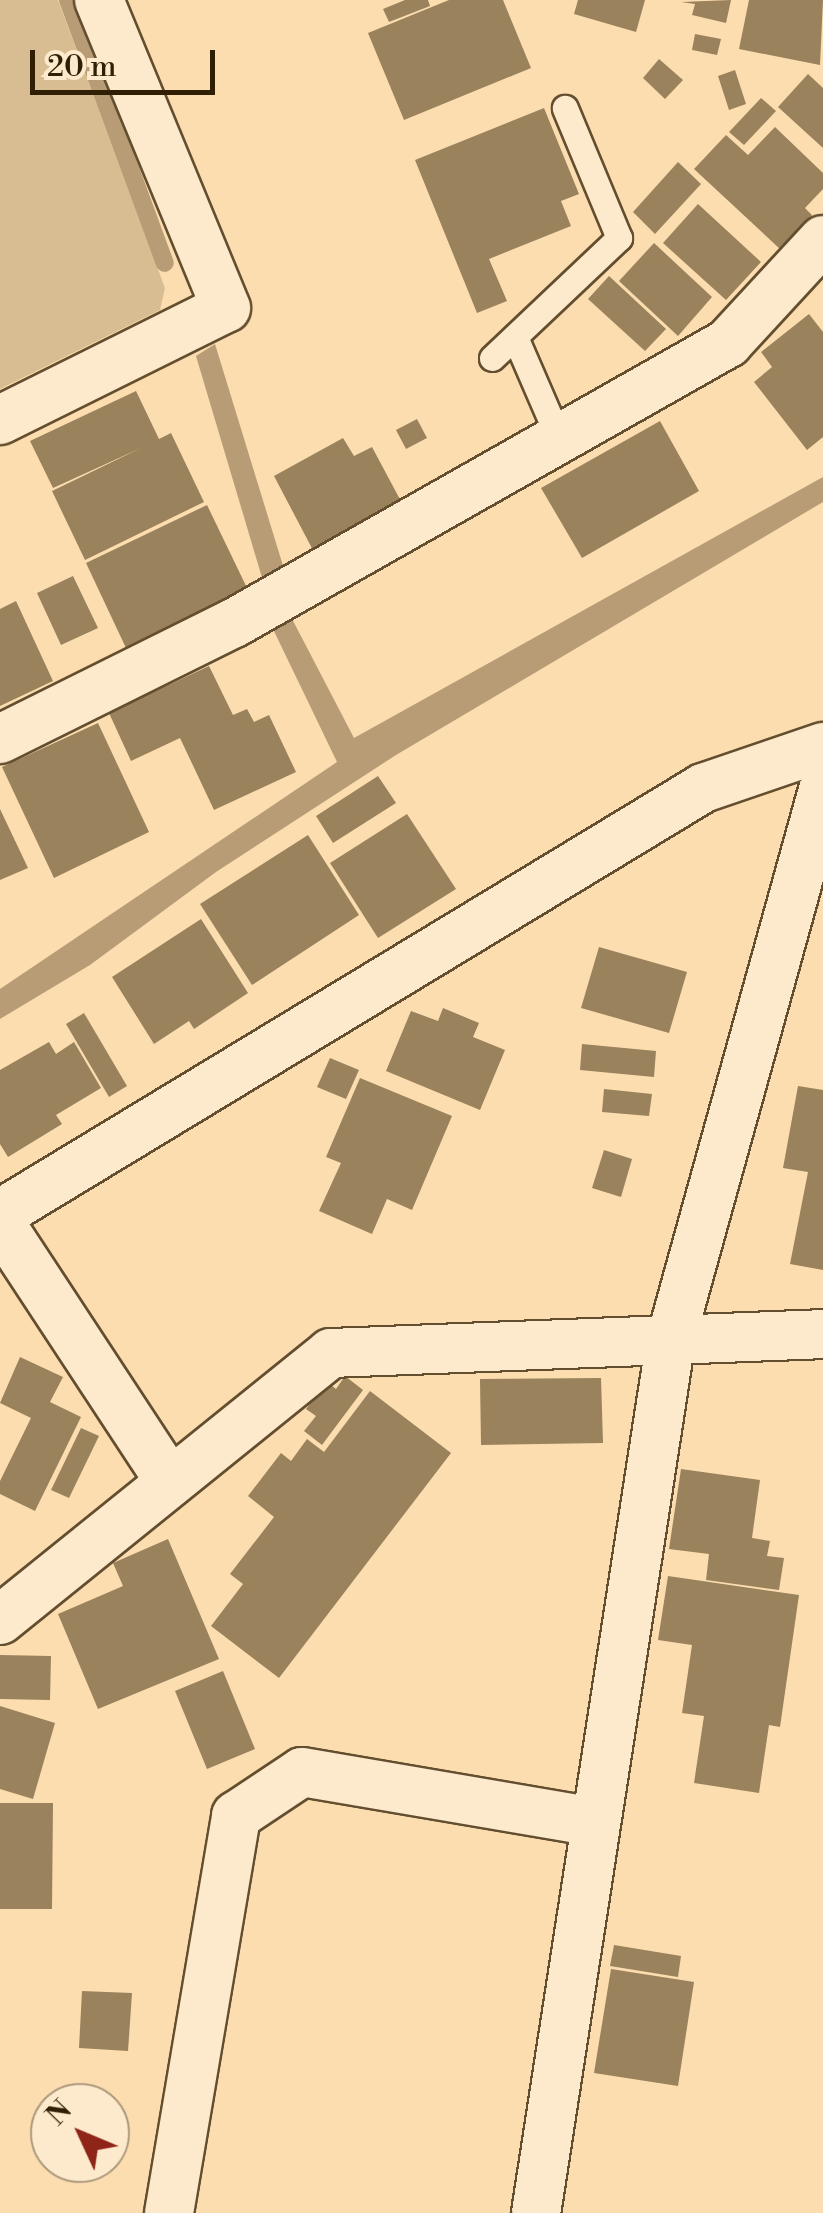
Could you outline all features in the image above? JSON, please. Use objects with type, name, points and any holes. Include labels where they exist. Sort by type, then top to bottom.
[{"type":"street","points":[[0,420],[226,308],[99,0]]},
{"type":"street","points":[[0,740],[234,624],[728,343],[823,240]]},
{"type":"street","points":[[0,1214],[703,788],[823,747]]},
{"type":"street","points":[[536,2213],[671,1340],[823,790]]},
{"type":"street","points":[[0,1224],[170,1482]]},
{"type":"street","points":[[0,1620],[331,1352],[823,1334]]},
{"type":"street","points":[[169,2213],[236,1816],[302,1772],[596,1822]]},
{"type":"lane","points":[[492,358],[619,238],[565,108]]},
{"type":"lane","points":[[515,337],[560,441]]},
{"type":"shaded area","points":[[0,0],[58,0],[165,288],[160,310],[0,389]]},
{"type":"shaded area","points":[[215,344],[288,582],[266,591],[196,356]]},
{"type":"shaded area","points":[[823,477],[823,502],[396,755],[216,872],[90,965],[0,1019],[0,989],[337,762],[272,627],[290,615],[354,738]]},
{"type":"building","points":[[405,0],[428,0],[430,6],[389,22],[383,9]]},
{"type":"building","points":[[449,0],[503,0],[531,68],[404,120],[368,33]]},
{"type":"building","points":[[578,0],[645,0],[636,32],[574,14]]},
{"type":"building","points":[[731,0],[726,23],[692,15],[695,4],[681,2]]},
{"type":"building","points":[[749,0],[823,0],[820,65],[739,49]]},
{"type":"building","points":[[695,34],[721,39],[717,55],[692,50]]},
{"type":"building","points":[[659,59],[683,80],[665,99],[643,78]]},
{"type":"building","points":[[735,70],[746,104],[729,110],[718,76]]},
{"type":"building","points":[[808,74],[823,88],[823,148],[778,107]]},
{"type":"building","points":[[761,98],[776,111],[744,145],[729,132]]},
{"type":"building","points":[[544,108],[579,194],[561,201],[571,226],[489,259],[507,301],[477,313],[415,160]]},
{"type":"building","points":[[775,127],[823,173],[823,189],[805,208],[812,215],[780,249],[694,169],[726,135],[748,155]]},
{"type":"building","points":[[678,162],[701,184],[655,234],[633,212]]},
{"type":"building","points":[[698,204],[761,262],[726,300],[663,243]]},
{"type":"building","points":[[654,243],[712,297],[678,336],[619,281]]},
{"type":"building","points":[[609,276],[666,329],[645,351],[588,299]]},
{"type":"building","points":[[809,314],[823,332],[823,437],[807,450],[754,382],[772,367],[761,352]]},
{"type":"building","points":[[136,391],[159,439],[171,433],[204,502],[85,560],[52,491],[141,448],[53,488],[30,441]]},
{"type":"building","points":[[417,419],[427,438],[406,449],[396,430]]},
{"type":"building","points":[[660,421],[699,491],[582,558],[541,488]]},
{"type":"building","points":[[343,438],[354,456],[372,447],[403,505],[315,554],[274,476]]},
{"type":"building","points":[[207,505],[248,590],[126,648],[86,563]]},
{"type":"building","points":[[73,576],[98,628],[61,645],[37,593]]},
{"type":"building","points":[[16,601],[53,681],[0,706],[0,609]]},
{"type":"building","points":[[209,666],[233,715],[247,709],[254,722],[269,715],[296,772],[214,810],[180,738],[131,761],[109,713]]},
{"type":"building","points":[[98,723],[149,832],[54,878],[2,767]]},
{"type":"building","points":[[378,776],[396,803],[333,843],[316,816]]},
{"type":"building","points":[[0,809],[28,868],[0,880]]},
{"type":"building","points":[[407,814],[456,889],[378,938],[330,863]]},
{"type":"building","points":[[308,835],[359,915],[252,985],[200,904]]},
{"type":"building","points":[[201,919],[248,993],[194,1029],[189,1021],[154,1044],[112,977]]},
{"type":"building","points":[[599,947],[687,972],[669,1033],[581,1008]]},
{"type":"building","points":[[443,1008],[479,1023],[473,1037],[505,1050],[480,1110],[386,1071],[411,1011],[438,1021]]},
{"type":"building","points":[[84,1013],[127,1086],[109,1097],[66,1024]]},
{"type":"building","points":[[49,1042],[56,1054],[74,1042],[101,1088],[56,1115],[62,1124],[8,1157],[0,1144],[0,1070]]},
{"type":"building","points":[[582,1044],[656,1051],[654,1077],[580,1070]]},
{"type":"building","points":[[330,1058],[359,1070],[346,1099],[317,1087]]},
{"type":"building","points":[[360,1078],[452,1116],[412,1210],[387,1199],[372,1234],[319,1211],[341,1163],[326,1157]]},
{"type":"building","points":[[798,1086],[823,1090],[823,1270],[790,1264],[808,1172],[783,1168]]},
{"type":"building","points":[[604,1089],[652,1094],[649,1116],[602,1112]]},
{"type":"building","points":[[604,1150],[632,1159],[621,1197],[592,1188]]},
{"type":"building","points":[[20,1357],[63,1377],[50,1402],[81,1417],[35,1511],[0,1494],[0,1481],[31,1418],[0,1403]]},
{"type":"building","points":[[345,1376],[363,1390],[322,1445],[304,1431],[316,1416],[306,1409],[327,1382],[336,1389]]},
{"type":"building","points":[[601,1378],[603,1443],[481,1445],[480,1379]]},
{"type":"building","points":[[370,1391],[451,1453],[279,1678],[211,1626],[243,1584],[230,1574],[274,1517],[248,1496],[281,1453],[291,1461],[307,1439],[324,1452]]},
{"type":"building","points":[[81,1428],[99,1436],[69,1498],[51,1490]]},
{"type":"building","points":[[681,1469],[760,1480],[752,1538],[770,1541],[767,1556],[784,1558],[779,1590],[706,1580],[709,1554],[669,1549]]},
{"type":"building","points":[[168,1539],[219,1659],[98,1709],[58,1614],[123,1586],[113,1563]]},
{"type":"building","points":[[668,1576],[799,1595],[780,1727],[769,1725],[759,1793],[694,1783],[704,1716],[682,1713],[692,1645],[658,1640]]},
{"type":"building","points":[[0,1655],[51,1656],[50,1700],[0,1699]]},
{"type":"building","points":[[223,1671],[255,1749],[207,1769],[175,1691]]},
{"type":"building","points":[[0,1706],[55,1723],[33,1799],[0,1789]]},
{"type":"building","points":[[0,1803],[53,1803],[52,1909],[0,1909]]},
{"type":"building","points":[[614,1945],[681,1956],[678,1977],[610,1966]]},
{"type":"building","points":[[611,1969],[694,1982],[678,2086],[594,2073]]},
{"type":"building","points":[[82,1991],[132,1993],[128,2051],[79,2048]]},
{"type":"waterway","points":[[68,0],[165,263]]}]
